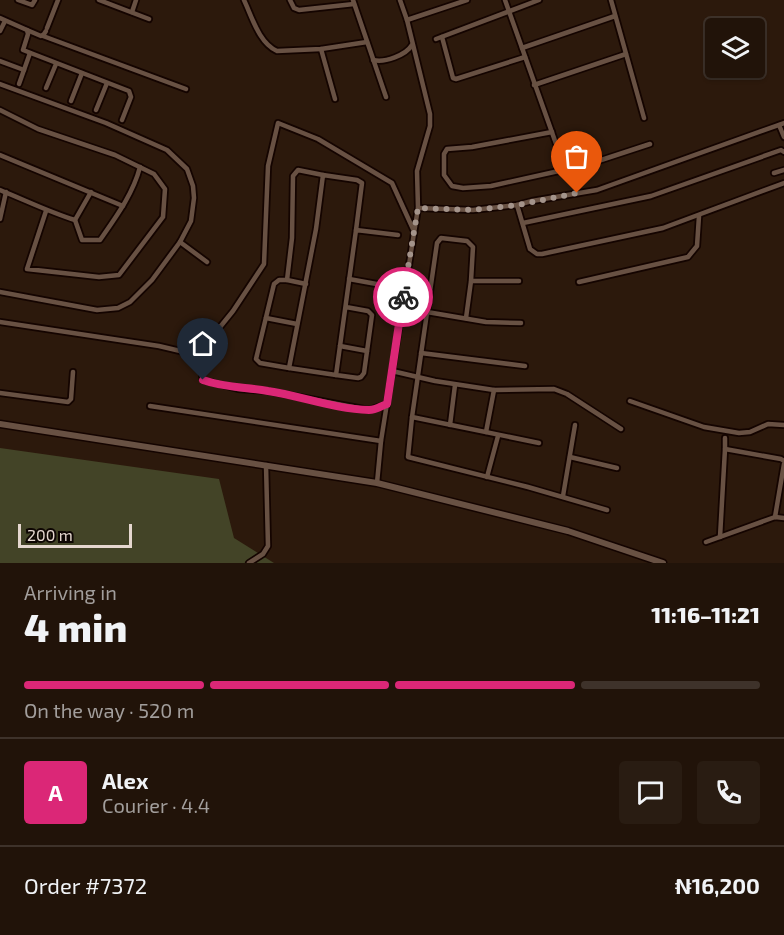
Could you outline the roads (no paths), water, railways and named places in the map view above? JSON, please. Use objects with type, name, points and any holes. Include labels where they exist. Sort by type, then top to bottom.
[{"type":"main road","points":[[0,424],[377,483],[568,531],[663,563]]},
{"type":"street","points":[[18,0],[29,6],[35,0]]},
{"type":"street","points":[[45,31],[58,0]]},
{"type":"street","points":[[99,0],[149,19]]},
{"type":"street","points":[[132,12],[136,0]]},
{"type":"street","points":[[244,0],[264,41],[277,51],[321,49],[367,42]]},
{"type":"street","points":[[290,0],[294,8],[299,10],[353,2],[386,97]]},
{"type":"street","points":[[377,483],[381,441],[418,208],[417,171],[430,124],[429,107],[400,0]]},
{"type":"street","points":[[407,20],[467,0]]},
{"type":"street","points":[[505,0],[565,169]]},
{"type":"street","points":[[525,57],[456,79],[453,78],[439,38],[539,0]]},
{"type":"street","points":[[611,0],[644,118]]},
{"type":"street","points":[[522,48],[615,16]]},
{"type":"street","points":[[0,18],[27,30],[45,31],[186,89]]},
{"type":"street","points":[[0,32],[5,21]]},
{"type":"street","points":[[27,30],[28,34],[22,48],[30,53],[130,92],[122,120]]},
{"type":"street","points":[[373,60],[378,62],[406,53],[412,45]]},
{"type":"street","points":[[321,49],[335,99]]},
{"type":"street","points":[[19,84],[30,53]]},
{"type":"street","points":[[534,85],[626,54]]},
{"type":"street","points":[[0,61],[24,70]]},
{"type":"street","points":[[46,88],[56,64]]},
{"type":"street","points":[[71,101],[82,73]]},
{"type":"street","points":[[96,110],[107,83]]},
{"type":"street","points":[[0,84],[106,123],[167,150],[187,170],[194,198],[191,221],[180,242],[152,280],[130,303],[118,309],[91,309],[0,292]]},
{"type":"street","points":[[0,110],[38,129],[115,154],[154,174],[165,189],[163,217],[119,275],[99,277],[27,269],[46,211]]},
{"type":"street","points":[[387,404],[369,410],[268,391],[235,388],[203,380],[202,359],[216,332],[264,264],[268,166],[278,123],[318,139],[392,183],[414,231]]},
{"type":"street","points":[[418,208],[473,210],[518,205],[597,190],[781,124],[784,137]]},
{"type":"street","points":[[552,132],[472,147],[447,149],[444,154],[444,175],[453,186],[463,188],[491,186],[590,164],[650,144]]},
{"type":"street","points":[[523,223],[651,196],[782,150],[784,152]]},
{"type":"street","points":[[0,155],[123,206]]},
{"type":"street","points":[[91,192],[75,220],[82,240],[100,240],[123,206],[140,167]]},
{"type":"street","points":[[287,280],[292,238],[293,173],[298,170],[357,180],[362,183],[336,375]]},
{"type":"street","points":[[774,173],[784,170]]},
{"type":"street","points":[[288,368],[316,229],[323,175]]},
{"type":"street","points":[[518,205],[530,249],[537,254],[542,254],[648,232],[699,216],[784,183]]},
{"type":"street","points":[[0,190],[34,203],[46,211],[75,220]]},
{"type":"street","points":[[0,219],[6,192]]},
{"type":"street","points":[[579,282],[688,257],[697,246],[699,216]]},
{"type":"street","points":[[356,230],[398,235]]},
{"type":"street","points":[[466,318],[473,250],[467,241],[441,238],[437,243],[408,457],[563,496],[608,510]]},
{"type":"street","points":[[180,242],[207,262]]},
{"type":"street","points":[[349,279],[404,289]]},
{"type":"street","points":[[306,284],[287,280],[279,280],[274,284],[256,359],[260,363],[361,377],[367,351],[371,313],[346,307]]},
{"type":"street","points":[[471,281],[519,281]]},
{"type":"street","points":[[428,312],[491,322],[521,323]]},
{"type":"street","points":[[266,318],[297,324]]},
{"type":"street","points":[[0,322],[159,346],[193,354],[202,359]]},
{"type":"street","points":[[340,346],[367,351]]},
{"type":"street","points":[[422,353],[525,366]]},
{"type":"street","points":[[392,371],[455,385],[494,390],[546,388],[561,391],[621,429]]},
{"type":"street","points":[[0,393],[68,402],[71,399],[73,372]]},
{"type":"street","points":[[450,425],[455,385]]},
{"type":"street","points":[[486,432],[494,390]]},
{"type":"street","points":[[630,401],[704,427],[739,433],[750,432],[768,424],[784,425]]},
{"type":"street","points":[[150,406],[381,441]]},
{"type":"street","points":[[412,417],[539,443]]},
{"type":"street","points":[[563,496],[575,426]]},
{"type":"street","points":[[487,477],[498,436]]},
{"type":"street","points":[[720,537],[725,438]]},
{"type":"street","points":[[725,449],[781,459],[784,463],[775,517]]},
{"type":"street","points":[[570,458],[617,468]]},
{"type":"street","points":[[249,563],[263,554],[268,546],[266,465]]},
{"type":"street","points":[[706,542],[775,517],[784,518]]}]
